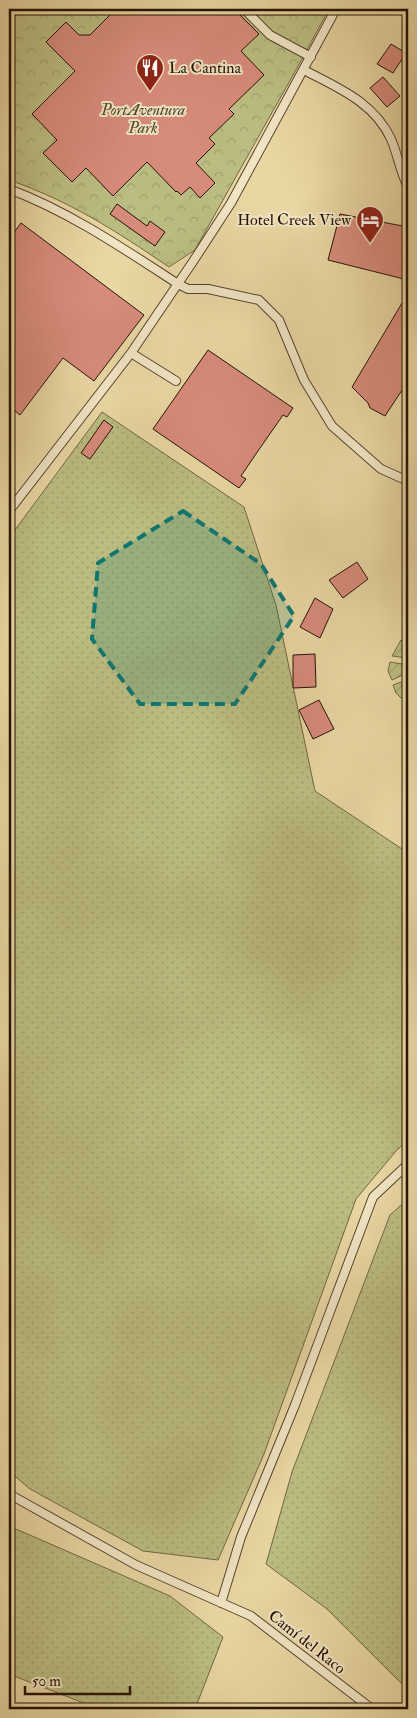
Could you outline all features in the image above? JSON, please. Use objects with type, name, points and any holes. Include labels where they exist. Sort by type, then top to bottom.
[{"type":"lane","points":[[244,9],[270,35],[311,57]]},
{"type":"lane","points":[[9,511],[132,353],[231,203],[336,9]]},
{"type":"lane","points":[[304,70],[362,102],[378,119],[390,138],[408,187]]},
{"type":"lane","points":[[9,189],[63,212],[188,289],[208,289],[259,300],[279,320],[304,380],[332,426],[381,469],[408,481]]},
{"type":"lane","points":[[9,194],[21,193]]},
{"type":"lane","points":[[132,353],[176,382]]},
{"type":"lane","points":[[221,1603],[241,1537],[295,1405],[373,1197],[408,1164]]},
{"type":"lane","name":"Camí del Raco","points":[[9,1494],[136,1565],[251,1616],[372,1709]]},
{"type":"highlighted area","points":[[183,511],[261,564],[294,616],[235,704],[140,704],[92,639],[98,563]]},
{"type":"green space","name":"PortAventura Park","points":[[9,9],[329,9],[195,250],[169,267],[130,241],[72,207],[9,180]]},
{"type":"green space","points":[[102,412],[244,507],[276,605],[315,791],[408,853],[408,1140],[396,1151],[356,1199],[264,1454],[218,1560],[143,1551],[30,1489],[9,1471],[9,538]]},
{"type":"green space","points":[[401,640],[408,648],[407,658],[392,656]]},
{"type":"green space","points":[[390,662],[402,664],[405,674],[392,680],[388,671]]},
{"type":"green space","points":[[407,680],[408,693],[402,699],[396,693],[393,685]]},
{"type":"green space","points":[[408,1199],[408,1690],[327,1609],[266,1564],[292,1472],[390,1215]]},
{"type":"green space","points":[[9,1526],[170,1596],[223,1637],[195,1709],[99,1709],[9,1674]]},
{"type":"building","name":"La Cantina","points":[[116,9],[200,9],[206,14],[212,9],[234,9],[259,34],[241,51],[264,75],[229,109],[234,114],[209,138],[215,144],[196,163],[215,183],[200,198],[190,187],[181,195],[176,192],[147,162],[113,196],[86,168],[72,182],[43,153],[57,140],[32,114],[75,71],[46,42],[66,22],[79,35],[90,35]]},
{"type":"building","points":[[391,44],[406,53],[393,73],[377,64]]},
{"type":"building","points":[[383,77],[400,96],[387,107],[370,88]]},
{"type":"building","points":[[117,204],[147,226],[150,221],[165,232],[155,246],[110,214]]},
{"type":"building","name":"Hotel Creek View","points":[[340,214],[408,227],[408,280],[328,260]]},
{"type":"building","points":[[21,223],[144,315],[94,381],[63,358],[20,415],[9,406],[9,239]]},
{"type":"building","points":[[408,293],[408,381],[385,416],[370,408],[368,403],[352,387]]},
{"type":"building","points":[[208,350],[293,408],[287,417],[283,415],[241,476],[246,479],[239,488],[153,429]]},
{"type":"building","points":[[104,420],[113,427],[90,459],[81,453]]},
{"type":"building","points":[[357,562],[368,579],[343,598],[329,580]]},
{"type":"building","points":[[315,598],[333,609],[320,638],[300,627]]},
{"type":"building","points":[[315,654],[316,687],[293,688],[293,655]]},
{"type":"building","points":[[319,700],[334,729],[313,739],[299,710]]},
{"type":"place","name":"La Cantina","points":[[150,92]]},
{"type":"place","name":"Hotel Creek View","points":[[370,244]]}]
